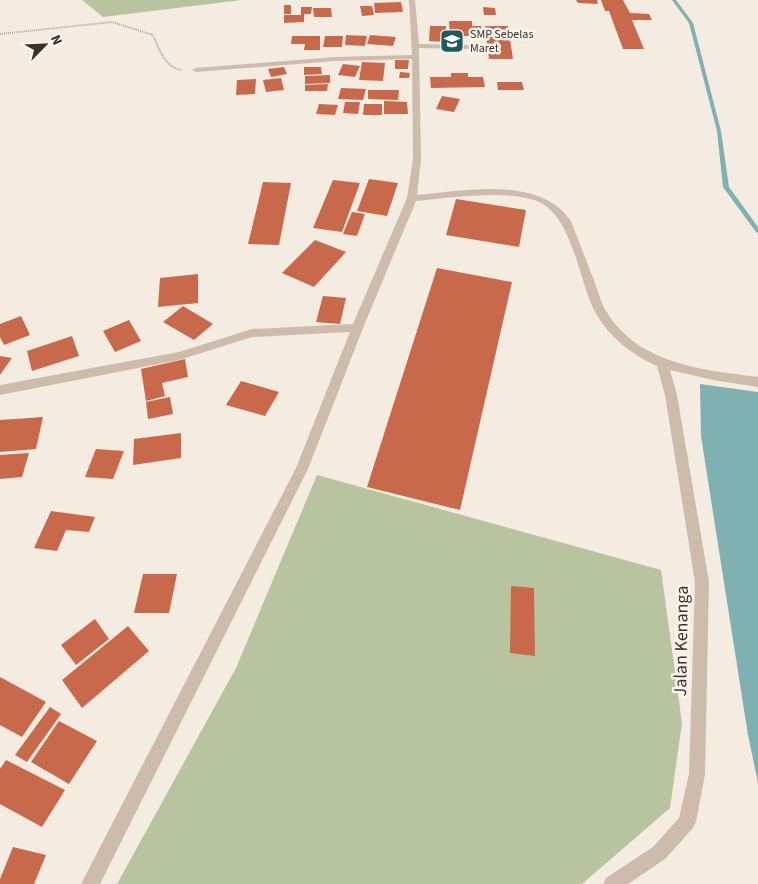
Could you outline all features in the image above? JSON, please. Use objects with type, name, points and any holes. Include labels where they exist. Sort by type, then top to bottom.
[{"type":"street","points":[[90,884],[302,469],[357,328],[412,198],[418,159],[416,52],[412,0]]},
{"type":"street","points":[[196,70],[474,47]]},
{"type":"street","points":[[412,198],[510,193],[538,198],[558,211],[566,221],[601,313],[619,335],[641,354],[663,365],[692,373],[758,382]]},
{"type":"street","points":[[0,390],[179,356],[252,333],[357,328]]},
{"type":"street","name":"Jalan Kenanga","points":[[612,884],[659,853],[687,822],[696,774],[702,582],[671,394],[663,365]]},
{"type":"path","points":[[0,34],[112,22],[153,35],[169,66],[178,70],[196,70]]},
{"type":"green space","points":[[82,0],[242,0],[103,17]]},
{"type":"green space","points":[[317,475],[661,570],[682,723],[670,808],[582,884],[117,884],[236,668]]},
{"type":"water","points":[[700,384],[758,392],[758,783],[748,735],[701,436]]},
{"type":"building","points":[[576,0],[597,0],[598,4],[578,3]]},
{"type":"building","points":[[601,0],[623,0],[630,13],[649,14],[652,20],[632,20],[644,49],[623,49],[609,11],[605,11]]},
{"type":"building","points":[[401,2],[403,12],[375,13],[374,3]]},
{"type":"building","points":[[284,5],[291,5],[291,14],[284,14]]},
{"type":"building","points":[[360,6],[372,6],[374,15],[362,16]]},
{"type":"building","points":[[301,7],[312,7],[311,14],[304,14],[304,22],[284,23],[284,15],[301,15]]},
{"type":"building","points":[[483,7],[495,8],[496,15],[484,15]]},
{"type":"building","points":[[313,8],[331,8],[332,17],[314,17]]},
{"type":"building","points":[[449,21],[472,21],[472,26],[481,26],[482,33],[472,33],[473,36],[450,36]]},
{"type":"building","points":[[430,26],[446,26],[446,42],[429,41]]},
{"type":"building","points":[[485,26],[508,26],[513,59],[489,59]]},
{"type":"building","points":[[346,35],[367,36],[365,46],[345,45]]},
{"type":"building","points":[[370,35],[396,37],[393,46],[367,44]]},
{"type":"building","points":[[292,36],[320,36],[320,50],[304,50],[305,44],[291,44]]},
{"type":"building","points":[[325,36],[343,36],[342,47],[323,47]]},
{"type":"building","points":[[395,60],[409,60],[408,69],[395,69]]},
{"type":"building","points":[[362,62],[385,63],[383,81],[359,80]]},
{"type":"building","points":[[343,64],[360,66],[355,77],[338,75]]},
{"type":"building","points":[[284,67],[287,74],[271,77],[268,69]]},
{"type":"building","points":[[304,67],[321,67],[322,74],[304,75]]},
{"type":"building","points":[[400,72],[410,73],[409,78],[399,78]]},
{"type":"building","points":[[451,73],[468,73],[468,77],[483,77],[485,87],[431,88],[430,77],[451,77]]},
{"type":"building","points":[[330,75],[330,83],[305,84],[305,76]]},
{"type":"building","points":[[281,78],[284,90],[266,92],[263,80]]},
{"type":"building","points":[[256,79],[255,94],[236,95],[237,80]]},
{"type":"building","points":[[497,82],[522,82],[524,90],[498,90]]},
{"type":"building","points":[[328,84],[327,91],[305,91],[305,85]]},
{"type":"building","points":[[341,88],[366,89],[363,100],[338,99]]},
{"type":"building","points":[[368,90],[399,90],[398,100],[368,99]]},
{"type":"building","points":[[442,96],[460,99],[454,112],[436,109]]},
{"type":"building","points":[[384,101],[407,102],[408,114],[384,114]]},
{"type":"building","points":[[345,102],[360,102],[358,114],[343,113]]},
{"type":"building","points":[[319,104],[338,105],[335,115],[316,114]]},
{"type":"building","points":[[364,104],[382,104],[382,115],[363,115]]},
{"type":"building","points":[[369,179],[398,183],[387,216],[357,211]]},
{"type":"building","points":[[333,180],[360,183],[342,232],[313,228]]},
{"type":"building","points":[[263,182],[291,183],[279,245],[248,244]]},
{"type":"building","points":[[456,199],[526,210],[519,247],[446,235]]},
{"type":"building","points":[[352,212],[365,214],[357,236],[343,234]]},
{"type":"building","points":[[315,240],[346,252],[314,287],[282,273]]},
{"type":"building","points":[[437,268],[512,282],[460,510],[367,487]]},
{"type":"building","points":[[198,274],[198,303],[158,307],[160,278]]},
{"type":"building","points":[[323,296],[346,298],[340,324],[316,322]]},
{"type":"building","points":[[183,306],[213,324],[194,340],[163,322]]},
{"type":"building","points":[[21,316],[30,335],[4,345],[0,337],[0,324]]},
{"type":"building","points":[[129,320],[141,341],[115,352],[103,331]]},
{"type":"building","points":[[72,336],[79,356],[32,371],[27,351]]},
{"type":"building","points":[[0,356],[12,358],[0,375]]},
{"type":"building","points":[[185,359],[188,377],[162,383],[165,396],[146,401],[141,369]]},
{"type":"building","points":[[241,381],[279,392],[265,416],[226,405]]},
{"type":"building","points":[[170,397],[173,414],[148,419],[146,402]]},
{"type":"building","points":[[43,417],[36,449],[0,452],[0,420]]},
{"type":"building","points":[[181,433],[181,458],[133,465],[134,439]]},
{"type":"building","points":[[96,449],[124,451],[113,479],[85,477]]},
{"type":"building","points":[[29,453],[22,477],[0,479],[0,455]]},
{"type":"building","points":[[51,511],[95,517],[89,532],[66,530],[57,551],[34,548]]},
{"type":"building","points":[[143,574],[177,574],[169,613],[134,613]]},
{"type":"building","points":[[511,586],[534,588],[535,656],[510,653]]},
{"type":"building","points":[[95,619],[109,639],[76,665],[61,645]]},
{"type":"building","points":[[128,626],[149,651],[82,708],[62,680]]},
{"type":"building","points":[[0,677],[46,702],[22,737],[0,725]]},
{"type":"building","points":[[50,707],[61,714],[27,762],[15,755]]},
{"type":"building","points":[[59,721],[97,741],[69,784],[31,762]]},
{"type":"building","points":[[6,760],[65,790],[42,827],[0,804],[0,769]]},
{"type":"building","points":[[13,847],[46,855],[34,884],[0,884],[0,879]]},
{"type":"waterway","points":[[674,0],[691,23],[719,131],[726,187],[758,231]]},
{"type":"place","name":"SMP Sebelas Maret","points":[[452,41]]}]
